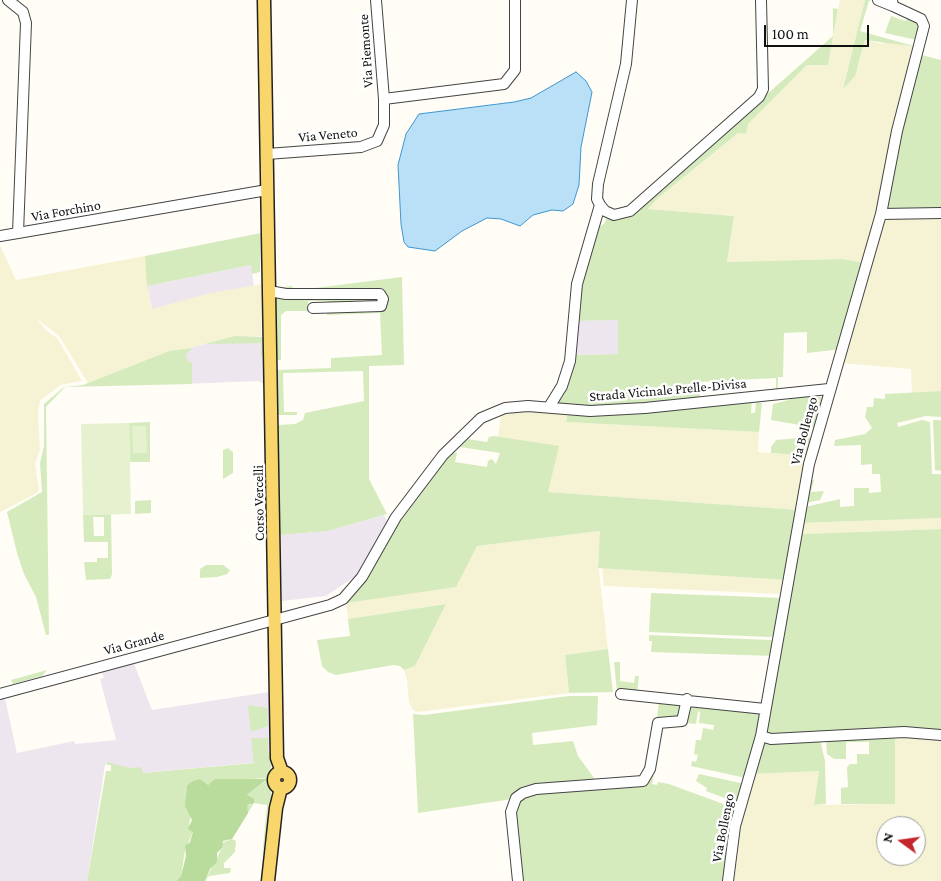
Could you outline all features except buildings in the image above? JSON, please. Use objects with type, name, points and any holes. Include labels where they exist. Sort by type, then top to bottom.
[{"type":"main road","name":"Corso Vercelli","points":[[264,0],[277,758],[282,772],[290,776],[290,782],[287,787],[281,788],[276,808],[268,881]]},
{"type":"street","name":"Via Forchino","points":[[8,0],[23,12],[26,23],[18,233],[267,190]]},
{"type":"street","name":"Via Piemonte","points":[[376,0],[384,99]]},
{"type":"street","points":[[384,99],[504,84],[515,70],[515,0]]},
{"type":"street","points":[[632,0],[626,64],[598,184],[597,199],[605,212],[614,216],[630,211],[759,97],[763,89],[761,0]]},
{"type":"street","name":"Via Bollengo","points":[[728,881],[735,826],[762,736],[765,709],[786,602],[805,486],[829,389],[847,341],[869,251],[882,214],[897,131],[924,26],[921,19],[894,5],[878,0]]},
{"type":"street","name":"Via Veneto","points":[[267,154],[361,147],[378,141],[384,125],[384,99]]},
{"type":"street","points":[[550,407],[562,386],[570,361],[577,284],[600,205]]},
{"type":"street","points":[[882,214],[941,213]]},
{"type":"street","points":[[0,236],[18,233]]},
{"type":"street","points":[[269,290],[286,294],[380,294],[383,298],[381,306],[313,308]]},
{"type":"street","name":"Strada Vicinale Prelle-Divisa","points":[[276,619],[330,606],[353,589],[396,517],[444,455],[480,418],[505,408],[550,407],[590,411],[645,408],[829,389]]},
{"type":"street","name":"Via Grande","points":[[0,694],[276,619]]},
{"type":"street","points":[[621,694],[687,699],[765,709]]},
{"type":"street","points":[[518,881],[511,812],[516,798],[522,792],[536,789],[643,781],[650,769],[658,723],[682,721],[687,699]]},
{"type":"street","points":[[762,736],[770,739],[904,732],[941,735]]},
{"type":"shaded area","points":[[840,0],[865,0],[843,89],[859,64],[865,40],[883,44],[884,41],[916,48],[865,263],[842,259],[727,262],[734,216],[648,209],[658,198],[738,133],[746,134],[748,124],[807,65],[828,65]]},
{"type":"shaded area","points":[[941,216],[941,391],[912,393],[911,369],[842,363],[882,223],[891,217]]},
{"type":"shaded area","points":[[0,245],[16,280],[145,256],[148,292],[152,309],[211,293],[262,284],[261,336],[235,336],[178,351],[169,351],[88,383],[59,336],[36,318],[46,330],[58,339],[82,381],[60,385],[40,401],[38,412],[40,450],[35,464],[39,489],[37,493],[0,512]]},
{"type":"shaded area","points":[[251,265],[254,286],[152,309],[147,286]]},
{"type":"shaded area","points":[[618,320],[618,354],[574,355],[576,321]]},
{"type":"shaded area","points":[[235,336],[264,337],[263,384],[259,381],[184,384],[178,351]]},
{"type":"shaded area","points":[[532,409],[568,411],[566,422],[759,432],[758,452],[808,456],[798,510],[547,492],[498,437],[501,414]]},
{"type":"shaded area","points":[[384,515],[387,521],[356,576],[326,596],[282,601],[280,535],[328,531]]},
{"type":"shaded area","points":[[941,518],[941,529],[802,534],[801,530],[801,523]]},
{"type":"shaded area","points":[[601,531],[598,563],[608,649],[565,655],[569,693],[417,712],[413,710],[409,702],[407,679],[404,670],[415,666],[446,604],[348,619],[346,603],[350,601],[455,587],[477,546]]},
{"type":"shaded area","points":[[602,568],[787,580],[782,594],[604,586]]},
{"type":"shaded area","points":[[133,661],[152,710],[269,692],[271,761],[142,773],[107,763],[105,765],[87,881],[0,881],[0,695],[4,694],[17,753],[74,741],[75,744],[116,740],[100,679],[104,678],[102,672]]},
{"type":"shaded area","points":[[895,735],[941,738],[941,881],[730,881],[733,854],[752,774],[819,771],[814,805],[895,804]]},
{"type":"green space","points":[[865,0],[872,0],[869,1],[860,31],[917,47],[865,40],[855,76],[843,89]]},
{"type":"green space","points":[[833,8],[838,9],[828,65],[807,65],[748,124],[746,134],[738,133],[658,198],[648,209],[734,216],[727,262],[842,259],[865,263],[842,349],[807,353],[807,332],[784,333],[783,377],[778,377],[778,392],[776,393],[776,378],[699,382],[700,401],[618,408],[555,404],[574,355],[618,354],[618,320],[576,321],[578,301],[594,230],[604,224],[607,217],[617,219],[630,215],[833,36]]},
{"type":"green space","points":[[891,16],[905,21],[909,18],[920,24],[917,40],[885,33]]},
{"type":"green space","points":[[922,55],[941,60],[941,212],[886,211],[894,157]]},
{"type":"green space","points":[[261,233],[260,272],[252,274],[251,265],[147,286],[145,256]]},
{"type":"green space","points":[[402,277],[404,365],[369,366],[369,479],[387,514],[328,531],[280,535],[278,425],[295,424],[303,420],[305,413],[364,401],[363,371],[283,373],[284,412],[297,412],[297,415],[278,415],[277,370],[331,368],[331,358],[382,355],[380,313],[327,315],[327,301],[308,301],[308,311],[286,311],[281,315],[281,360],[277,360],[275,288],[292,286],[293,289],[307,289]]},
{"type":"green space","points":[[235,336],[264,337],[263,357],[261,358],[261,343],[205,344]]},
{"type":"green space","points":[[192,348],[186,355],[187,360],[192,363],[192,384],[65,387],[46,407],[49,635],[46,635],[36,597],[24,574],[17,553],[7,512],[42,492],[40,463],[44,446],[44,404],[64,387],[83,385],[169,351]]},
{"type":"green space","points":[[941,391],[941,417],[926,416],[897,423],[898,427],[922,420],[930,422],[932,474],[941,474],[941,518],[801,523],[805,507],[840,499],[840,507],[854,506],[854,488],[869,488],[869,493],[881,492],[880,474],[872,474],[872,464],[861,465],[861,445],[834,446],[835,440],[865,434],[872,428],[865,417],[867,407],[873,407],[874,398],[885,399],[885,394]]},
{"type":"green space","points":[[823,393],[817,428],[771,420],[773,404],[789,400],[789,397],[816,394],[816,397],[822,397]]},
{"type":"green space","points":[[752,399],[751,413],[755,413],[756,402],[762,403],[759,432],[566,422],[568,411]]},
{"type":"green space","points":[[933,420],[941,420],[941,471],[935,470]]},
{"type":"green space","points":[[150,422],[150,462],[130,462],[129,423]]},
{"type":"green space","points":[[129,423],[131,514],[83,515],[81,424]]},
{"type":"green space","points":[[132,426],[146,426],[147,453],[133,453]]},
{"type":"green space","points":[[494,436],[559,446],[548,492],[798,510],[787,580],[598,568],[600,531],[477,546],[456,587],[346,603],[390,532],[447,456],[452,452],[457,453],[455,462],[487,467],[488,461],[492,459],[496,464],[500,453],[453,446],[461,438],[487,442],[489,437]]},
{"type":"green space","points":[[811,437],[815,439],[810,456],[771,453],[771,447],[776,440]]},
{"type":"green space","points":[[228,448],[233,452],[233,473],[223,479],[223,450]]},
{"type":"green space","points":[[809,480],[814,480],[811,492],[824,491],[820,500],[805,503]]},
{"type":"green space","points":[[151,500],[151,513],[135,514],[135,501]]},
{"type":"green space","points":[[111,514],[112,574],[110,579],[86,580],[84,562],[97,562],[97,558],[108,558],[108,542],[84,542],[83,515]],"holes":[[[93,517],[104,517],[104,536],[94,536]]]},
{"type":"green space","points":[[941,529],[941,733],[768,736],[765,731],[802,534]]},
{"type":"green space","points":[[206,565],[223,565],[230,570],[227,574],[217,577],[200,578],[200,569]]},
{"type":"green space","points":[[651,593],[782,598],[774,636],[770,637],[649,632]]},
{"type":"green space","points":[[446,604],[415,666],[404,670],[400,666],[393,665],[336,675],[328,672],[322,666],[317,640],[350,636],[348,619]]},
{"type":"green space","points":[[649,635],[775,641],[774,656],[651,652],[652,641],[649,641]]},
{"type":"green space","points":[[608,649],[613,692],[569,693],[565,655]]},
{"type":"green space","points":[[614,662],[620,662],[620,681],[634,683],[635,676],[639,676],[637,693],[617,692]]},
{"type":"green space","points":[[47,670],[42,676],[13,684],[11,680]]},
{"type":"green space","points":[[569,696],[598,696],[597,725],[532,733],[533,745],[573,741],[578,756],[597,782],[532,786],[512,799],[418,813],[413,714],[424,715]]},
{"type":"green space","points":[[659,699],[683,703],[682,717],[657,720]]},
{"type":"green space","points":[[690,704],[758,710],[762,715],[746,778],[691,766],[692,761],[696,762],[698,755],[694,754],[696,740],[701,740],[703,728],[713,730],[714,725],[699,723],[700,712],[698,711],[696,724],[686,723]]},
{"type":"green space","points":[[248,705],[267,708],[268,726],[251,732]]},
{"type":"green space","points":[[895,735],[895,804],[841,804],[841,788],[848,787],[847,767],[850,764],[857,764],[857,754],[869,754],[869,742],[846,742],[846,759],[834,759],[827,754],[826,738]]},
{"type":"green space","points":[[251,738],[268,738],[268,753],[271,753],[271,804],[262,860],[267,805],[254,803],[232,839],[247,811],[247,804],[251,805],[247,795],[265,781],[265,778],[187,788],[186,808],[191,816],[189,824],[193,832],[185,850],[181,876],[176,881],[87,881],[106,771],[111,771],[111,765],[107,765],[107,762],[130,768],[141,767],[143,773],[254,763]]},
{"type":"green space","points":[[820,740],[825,761],[826,804],[814,805],[819,771],[752,774],[763,742]]},
{"type":"green space","points":[[654,771],[652,784],[657,785],[658,782],[669,784],[737,809],[725,881],[520,881],[512,814],[523,794],[641,784]]},
{"type":"green space","points":[[699,774],[745,784],[738,803],[706,791],[707,788],[696,781]]},
{"type":"green space","points":[[200,779],[208,785],[215,779],[267,779],[247,795],[254,799],[254,803],[247,805],[248,813],[232,839],[223,841],[222,848],[217,853],[217,862],[210,869],[205,881],[176,881],[181,876],[186,856],[185,846],[190,842],[193,832],[188,829],[192,820],[185,806],[187,786],[191,782]]},
{"type":"green space","points":[[232,839],[236,841],[235,852],[224,863],[224,868],[231,868],[230,873],[209,876],[205,881],[222,848],[222,843]]},
{"type":"water","points":[[576,72],[586,81],[592,92],[581,147],[579,185],[573,204],[563,211],[552,210],[533,215],[520,226],[501,219],[487,218],[462,231],[435,251],[408,247],[404,242],[401,224],[398,165],[406,134],[419,114],[514,102],[531,98]]}]
